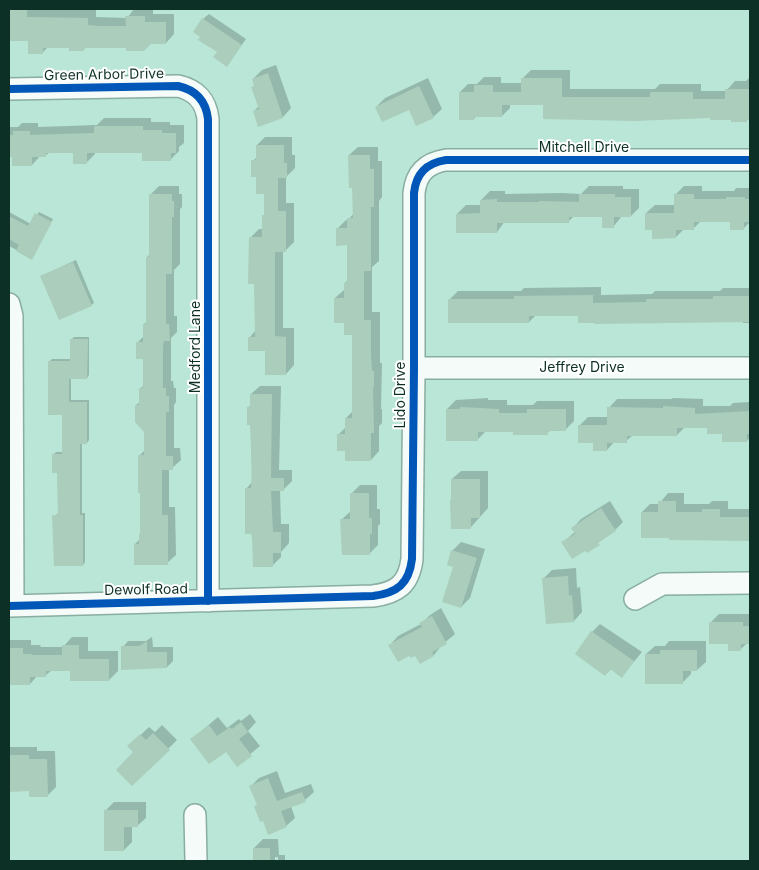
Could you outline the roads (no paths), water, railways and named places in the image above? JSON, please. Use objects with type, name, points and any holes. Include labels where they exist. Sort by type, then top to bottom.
[{"type":"street","name":"Green Arbor Drive","points":[[9,89],[169,86],[184,88],[198,96]]},
{"type":"street","name":"Medford Lane","points":[[198,96],[205,106],[208,119],[208,601]]},
{"type":"street","name":"Mitchell Drive","points":[[421,172],[430,164],[446,160],[750,160]]},
{"type":"street","name":"Lido Drive","points":[[373,596],[389,593],[400,586],[411,568],[414,193],[416,180],[421,172]]},
{"type":"street","points":[[9,304],[12,316],[11,606]]},
{"type":"street","name":"Jeffrey Drive","points":[[414,368],[750,368]]},
{"type":"street","points":[[635,599],[662,584],[750,583]]},
{"type":"street","name":"Dewolf Road","points":[[11,606],[373,596]]},
{"type":"street","points":[[196,814],[196,861]]}]
